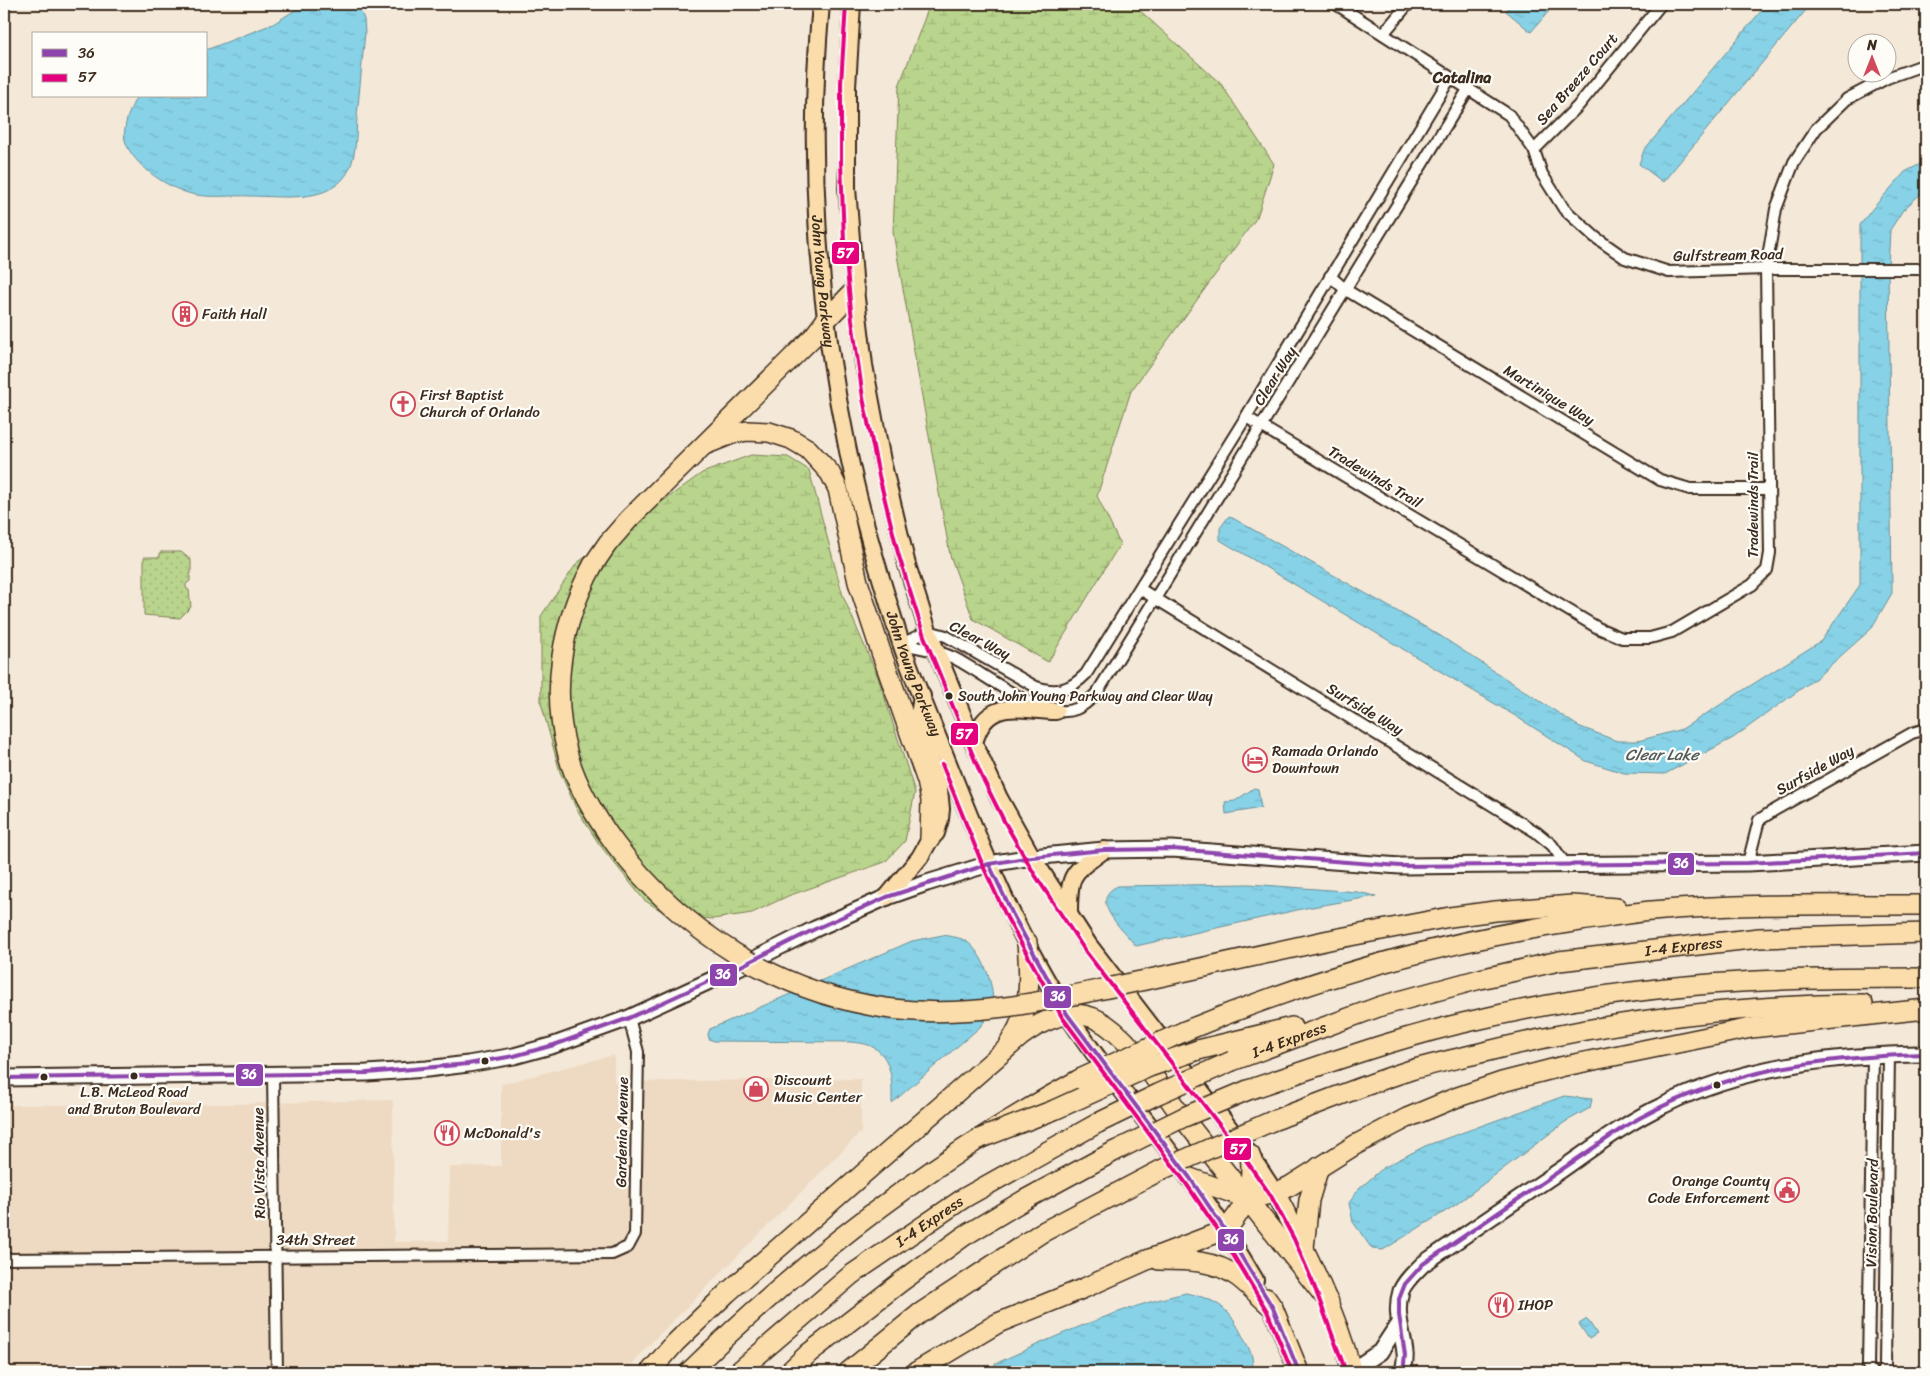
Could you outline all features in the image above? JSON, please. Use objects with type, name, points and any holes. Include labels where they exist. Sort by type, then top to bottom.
[{"type":"highway","points":[[855,290],[826,320],[813,337],[608,543],[593,565],[580,591],[570,619],[560,666],[560,710],[568,757],[577,780],[609,836],[635,870],[665,901],[707,935],[762,969],[808,988],[864,1004],[906,1010],[951,1012],[996,1009],[1150,979],[1394,926],[1495,911],[1572,905],[1650,911]]},
{"type":"highway","points":[[708,444],[732,434],[747,431],[769,432],[791,439],[813,453],[835,481],[858,582],[880,652],[927,781],[931,800],[930,839]]},
{"type":"highway","points":[[689,1372],[768,1297],[833,1244],[908,1187],[976,1140],[1080,1080],[1185,1031],[1271,998],[1405,956],[1504,934],[1650,911],[1773,906],[1926,905]]},
{"type":"highway","name":"I-4 Express","points":[[738,1372],[851,1275],[964,1198],[1098,1123],[1232,1061],[1381,1006],[1480,979],[1559,961],[1759,938],[1926,933]]},
{"type":"highway","points":[[1005,1050],[1021,1021],[1028,1000],[1030,981],[1027,942]]},
{"type":"highway","name":"I-4 Express","points":[[789,1372],[809,1353],[964,1236],[1026,1199],[1115,1151],[1184,1117],[1248,1090],[1396,1040],[1475,1020],[1550,1005],[1667,988],[1741,982],[1830,978],[1926,978]]},
{"type":"highway","points":[[848,1372],[919,1314],[1041,1233],[1161,1170],[1272,1121],[1411,1070],[1537,1038],[1671,1016],[1780,1006],[1926,1004]]},
{"type":"highway","points":[[976,1140],[1054,1110],[1150,1067],[1198,1050],[1381,1006]]},
{"type":"highway","points":[[1190,1178],[1246,1198],[1276,1193],[1355,1145],[1407,1118],[1454,1098],[1502,1082],[1560,1067],[1751,1028],[1926,1009]]},
{"type":"highway","points":[[650,1372],[675,1343],[727,1293],[1005,1050],[1036,1025],[1048,1019],[1067,1014],[1081,1014],[1097,1019],[1114,1030],[1126,1042],[1329,1302]]},
{"type":"highway","points":[[916,1372],[998,1323],[1147,1260],[1225,1230],[1234,1220],[1251,1184],[1252,1169],[1250,1155]]},
{"type":"highway","points":[[1304,1248],[1309,1200],[1319,1167]]},
{"type":"highway","name":"John Young Parkway","points":[[1276,1193],[1329,1302],[1351,1372]]},
{"type":"highway","points":[[1147,1260],[1205,1262],[1219,1267],[1238,1277],[1273,1308]]},
{"type":"highway","name":"John Young Parkway","points":[[1255,1280],[1273,1308],[1299,1372]]},
{"type":"main road","name":"John Young Parkway","points":[[821,4],[817,82],[816,176],[818,230],[826,320],[845,436],[860,502],[902,644],[989,864],[1027,942],[1067,1014],[1190,1178],[1225,1230],[1255,1280]]},
{"type":"main road","name":"John Young Parkway","points":[[852,4],[847,87],[847,178],[855,290],[864,365],[882,461],[907,565],[928,631],[999,798],[1032,857],[1094,952],[1250,1155],[1276,1193]]},
{"type":"main road","points":[[887,897],[916,863],[930,839],[936,833],[940,820],[941,800],[918,722],[922,696]]},
{"type":"main road","points":[[974,743],[977,728],[982,720],[991,712],[1001,709],[1056,711]]},
{"type":"main road","points":[[1069,915],[1069,887],[1074,874],[1104,850]]},
{"type":"street","name":"Gulfstream Road","points":[[1336,4],[1509,115],[1534,150],[1542,174],[1564,209],[1595,237],[1625,258],[1669,272],[1766,269],[1926,269]]},
{"type":"street","points":[[1384,34],[1408,4]]},
{"type":"street","name":"Sea Breeze Court","points":[[1534,150],[1578,106],[1661,4]]},
{"type":"street","name":"Tradewinds Trail","points":[[1246,417],[1590,623],[1622,638],[1650,638],[1672,632],[1752,585],[1767,570],[1770,553],[1766,269],[1776,209],[1794,162],[1816,129],[1847,98],[1887,78],[1926,64]]},
{"type":"street","name":"Clear Way","points":[[902,644],[928,631],[946,636],[1036,687],[1049,691],[1061,690],[1078,682],[1086,674],[1246,417],[1450,78]]},
{"type":"street","name":"Clear Way","points":[[902,644],[954,658],[1025,700],[1056,711],[1076,709],[1088,702],[1097,693],[1156,599],[1469,88]]},
{"type":"street","name":"Martinique Way","points":[[1330,276],[1346,290],[1660,480],[1690,489],[1769,489]]},
{"type":"street","name":"Surfside Way","points":[[1140,589],[1536,832],[1552,845],[1566,865]]},
{"type":"street","name":"Surfside Way","points":[[1748,863],[1759,820],[1773,810],[1912,733],[1926,729]]},
{"type":"street","points":[[4,1078],[366,1073],[426,1069],[514,1056],[554,1045],[629,1018],[887,897],[989,864],[1032,857],[1104,850],[1172,849],[1400,866],[1748,863],[1926,853]]},
{"type":"street","name":"Gardenia Avenue","points":[[628,1248],[635,1234],[638,1052],[629,1018]]},
{"type":"street","name":"Vision Boulevard","points":[[1882,1372],[1885,1366],[1889,1054]]},
{"type":"street","points":[[1404,1372],[1405,1355],[1399,1323],[1398,1305],[1402,1290],[1409,1279],[1423,1264],[1641,1117],[1683,1096],[1744,1076],[1808,1062],[1874,1055],[1926,1054]]},
{"type":"street","name":"Vision Boulevard","points":[[1871,1372],[1868,1366],[1874,1055]]},
{"type":"street","name":"Rio Vista Avenue","points":[[273,1074],[277,1372]]},
{"type":"street","name":"34th Street","points":[[4,1259],[612,1254],[628,1248]]},
{"type":"street","points":[[1351,1372],[1386,1346],[1399,1323]]},
{"type":"shaded area","points":[[614,1055],[614,1082],[861,1079],[861,1132],[644,1350],[627,1372],[4,1372],[4,1273],[11,1273],[11,1245],[4,1245],[4,1105],[232,1104],[393,1100],[394,1242],[448,1241],[450,1167],[501,1166],[501,1084]]},
{"type":"green space","points":[[930,4],[1131,4],[1221,84],[1274,164],[1257,217],[1131,391],[1097,496],[1120,544],[1048,662],[973,619],[950,555],[893,232],[899,86]]},
{"type":"green space","points":[[751,455],[788,457],[809,470],[843,596],[878,677],[915,792],[905,841],[885,862],[788,896],[752,913],[713,919],[668,915],[644,900],[599,844],[576,808],[560,772],[541,703],[541,616],[577,563],[702,473]]},
{"type":"green space","points":[[160,552],[181,552],[191,560],[190,581],[186,584],[186,588],[189,590],[191,607],[180,618],[144,615],[144,557],[160,557]]},
{"type":"water","points":[[305,4],[357,4],[364,19],[365,33],[354,154],[350,169],[346,175],[327,191],[302,196],[203,196],[176,189],[144,168],[135,159],[124,135],[128,117],[136,98],[208,98],[208,49],[273,24]]},
{"type":"water","points":[[1512,4],[1555,4],[1531,32],[1506,11]]},
{"type":"water","points":[[1767,4],[1811,4],[1663,182],[1639,164],[1644,150]]},
{"type":"water","name":"Clear Lake","points":[[1926,161],[1926,189],[1903,210],[1890,230],[1888,268],[1892,593],[1871,629],[1816,678],[1733,738],[1665,774],[1624,773],[1586,761],[1517,717],[1220,540],[1220,528],[1229,516],[1439,635],[1578,726],[1617,741],[1638,741],[1682,729],[1821,641],[1860,585],[1860,225],[1905,172]]},
{"type":"water","points":[[1254,788],[1258,789],[1261,808],[1226,814],[1225,802],[1235,801]]},
{"type":"water","points":[[1249,884],[1357,892],[1376,896],[1306,908],[1136,946],[1110,915],[1106,899],[1109,892],[1118,886]]},
{"type":"water","points":[[943,935],[962,939],[976,951],[982,960],[987,970],[992,992],[993,1002],[991,1011],[980,1027],[892,1103],[890,1071],[887,1063],[878,1051],[869,1045],[851,1042],[714,1041],[709,1039],[710,1029],[912,941]]},
{"type":"water","points":[[1564,1096],[1592,1099],[1590,1108],[1565,1122],[1454,1206],[1383,1250],[1372,1249],[1353,1222],[1349,1203],[1359,1189],[1383,1168],[1425,1146]]},
{"type":"water","points":[[1186,1293],[1215,1302],[1228,1313],[1239,1328],[1250,1351],[1253,1363],[1252,1372],[991,1372],[995,1364],[1088,1323],[1137,1306]]},
{"type":"water","points":[[1587,1319],[1597,1334],[1589,1339],[1579,1324]]},
{"type":"transit line","name":"57","points":[[846,4],[841,83],[841,162],[844,241],[852,320],[863,398],[879,476],[898,553],[924,636],[981,775],[1004,821],[1035,875],[1086,952],[1241,1153],[1271,1196],[1294,1239],[1313,1283],[1346,1372]]},
{"type":"transit line","name":"57","points":[[942,764],[983,866],[1007,918],[1062,1017],[1185,1182],[1220,1233],[1267,1311],[1292,1372]]},
{"type":"transit line","name":"36","points":[[4,1078],[367,1073],[468,1064],[514,1056],[554,1045],[629,1018],[727,973],[815,929],[887,897],[989,864],[1032,857],[1104,850],[1172,849],[1400,866],[1748,863],[1926,853]]},
{"type":"transit line","name":"36","points":[[989,864],[1013,915],[1067,1014],[1190,1178],[1225,1230],[1273,1308],[1299,1372]]},
{"type":"transit line","name":"36","points":[[1403,1372],[1405,1355],[1399,1315],[1399,1299],[1405,1284],[1423,1264],[1624,1127],[1696,1092],[1770,1070],[1846,1059],[1926,1054]]},
{"type":"place","name":"Faith Hall","points":[[185,314]]},
{"type":"place","name":"First Baptist Church of Orlando","points":[[403,404]]},
{"type":"place","name":"South John Young Parkway and Clear Way","points":[[949,696]]},
{"type":"place","name":"Ramada Orlando Downtown","points":[[1255,760]]},
{"type":"place","name":"L.B. McLeod Road and Bruton Boulevard","points":[[134,1076]]},
{"type":"place","name":"Discount Music Center","points":[[756,1089]]},
{"type":"place","name":"McDonald's","points":[[447,1133]]},
{"type":"place","name":"Orange County Code Enforcement","points":[[1787,1190]]},
{"type":"place","name":"IHOP","points":[[1501,1305]]},
{"type":"district","name":"Catalina","points":[[1462,77]]}]
